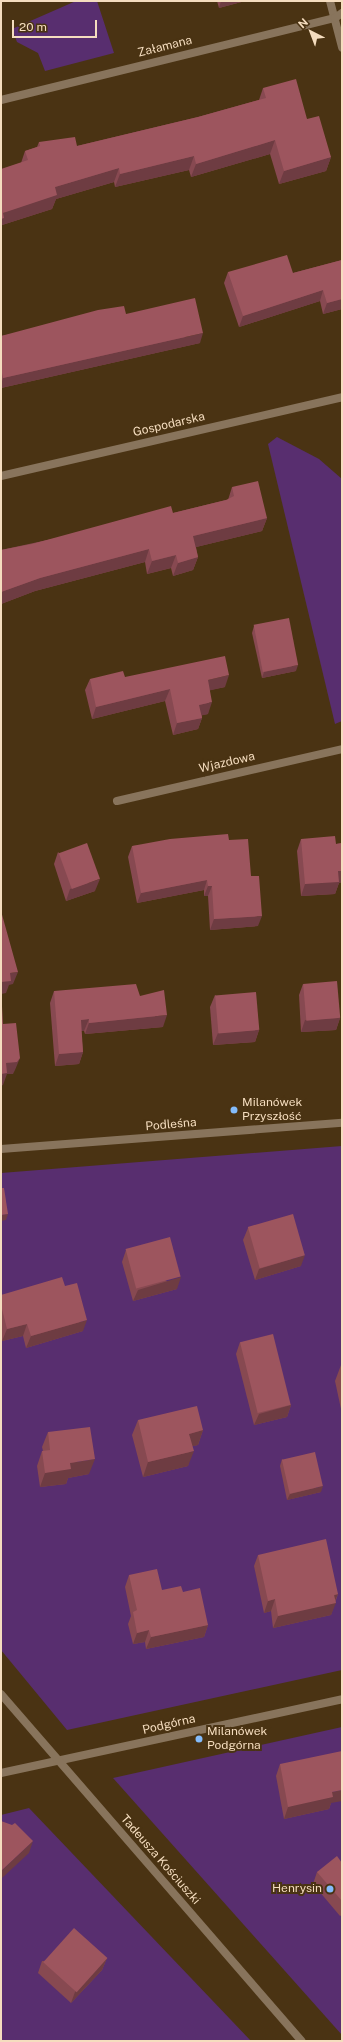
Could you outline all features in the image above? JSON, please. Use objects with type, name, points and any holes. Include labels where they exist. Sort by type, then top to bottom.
[{"type":"street","points":[[330,1],[339,16],[342,47]]},
{"type":"street","name":"Załamana","points":[[1,100],[339,16]]},
{"type":"street","name":"Gospodarska","points":[[1,476],[342,397]]},
{"type":"street","name":"Wjazdowa","points":[[117,801],[342,749]]},
{"type":"street","name":"Podleśna","points":[[1,1149],[342,1123]]},
{"type":"street","name":"Tadeusza Kościuszki","points":[[1,1694],[57,1761],[302,2041]]},
{"type":"street","name":"Podgórna","points":[[1,1773],[342,1699]]},
{"type":"shaded area","points":[[76,1],[97,1],[114,53],[45,71],[38,53],[17,42],[12,29]]},
{"type":"shaded area","points":[[277,437],[319,459],[342,479],[342,721],[335,724],[268,444]]},
{"type":"shaded area","points":[[342,1146],[342,1670],[67,1730],[1,1650],[1,1173]]},
{"type":"shaded area","points":[[342,1727],[342,2035],[113,1778]]},
{"type":"shaded area","points":[[29,1808],[251,2041],[1,2041],[1,1815]]},
{"type":"building","points":[[296,79],[307,119],[319,116],[331,157],[284,171],[275,140],[196,164],[194,156],[120,174],[119,168],[55,187],[57,195],[3,213],[4,218],[1,219],[1,169],[28,160],[25,151],[40,146],[39,142],[75,137],[77,146],[198,117],[266,98],[263,88]]},
{"type":"building","points":[[287,255],[293,273],[342,260],[342,299],[327,303],[323,290],[243,316],[228,272]]},
{"type":"building","points":[[195,298],[203,333],[3,378],[1,373],[1,336],[98,310],[124,306],[126,314]]},
{"type":"building","points":[[258,481],[267,518],[193,536],[198,557],[178,563],[176,555],[152,561],[149,549],[40,578],[1,592],[1,550],[32,544],[171,506],[173,513],[226,500],[234,496],[232,487]]},
{"type":"building","points":[[289,618],[298,665],[263,672],[254,625]]},
{"type":"building","points":[[225,656],[229,675],[208,680],[212,702],[199,705],[202,718],[177,723],[170,689],[96,707],[90,679],[123,671],[125,677]]},
{"type":"building","points":[[228,834],[229,840],[248,839],[251,876],[259,876],[262,916],[214,919],[212,886],[208,886],[207,880],[141,893],[132,846],[170,839]]},
{"type":"building","points":[[335,836],[336,844],[342,843],[342,871],[338,871],[339,882],[305,884],[301,839]]},
{"type":"building","points":[[87,843],[100,879],[72,889],[59,853]]},
{"type":"building","points":[[1,911],[18,972],[10,973],[11,981],[1,982]]},
{"type":"building","points":[[337,981],[340,1018],[306,1021],[303,984]]},
{"type":"building","points":[[136,984],[140,996],[164,990],[167,1015],[89,1023],[89,1019],[81,1020],[83,1052],[59,1054],[54,991]]},
{"type":"building","points":[[1,988],[3,1024],[16,1023],[20,1058],[17,1062],[6,1063],[7,1073],[1,1074]]},
{"type":"building","points":[[256,992],[259,1030],[218,1033],[215,996]]},
{"type":"building","points":[[1,1188],[4,1188],[8,1214],[1,1215]]},
{"type":"building","points":[[293,1214],[305,1255],[260,1268],[248,1227]]},
{"type":"building","points":[[170,1237],[181,1277],[136,1289],[126,1249]]},
{"type":"building","points":[[62,1277],[65,1286],[77,1283],[87,1320],[31,1336],[27,1324],[7,1329],[1,1305],[1,1295]]},
{"type":"building","points":[[273,1334],[291,1405],[258,1413],[240,1342]]},
{"type":"building","points":[[197,1406],[203,1430],[189,1434],[194,1451],[148,1462],[138,1420]]},
{"type":"building","points":[[90,1427],[95,1459],[70,1463],[71,1469],[45,1473],[42,1451],[50,1450],[48,1432]]},
{"type":"building","points":[[315,1452],[323,1486],[290,1494],[282,1460]]},
{"type":"building","points":[[326,1539],[338,1594],[334,1595],[336,1603],[278,1616],[275,1599],[268,1601],[258,1555]]},
{"type":"building","points":[[157,1569],[162,1590],[181,1586],[183,1592],[200,1588],[208,1625],[151,1637],[149,1630],[137,1633],[133,1612],[137,1610],[129,1575]]},
{"type":"building","points":[[342,1751],[342,1790],[332,1792],[333,1797],[288,1807],[280,1764]]},
{"type":"building","points":[[1,1821],[12,1825],[15,1823],[33,1841],[1,1871]]},
{"type":"building","points":[[337,1856],[342,1863],[342,1901],[317,1872]]},
{"type":"building","points":[[74,1928],[107,1958],[77,1992],[43,1962]]},
{"type":"place","name":"Milanówek Przyszłość","points":[[234,1110]]},
{"type":"place","name":"Milanówek Podgórna","points":[[199,1739]]},
{"type":"place","name":"Henrysin","points":[[330,1889]]}]
